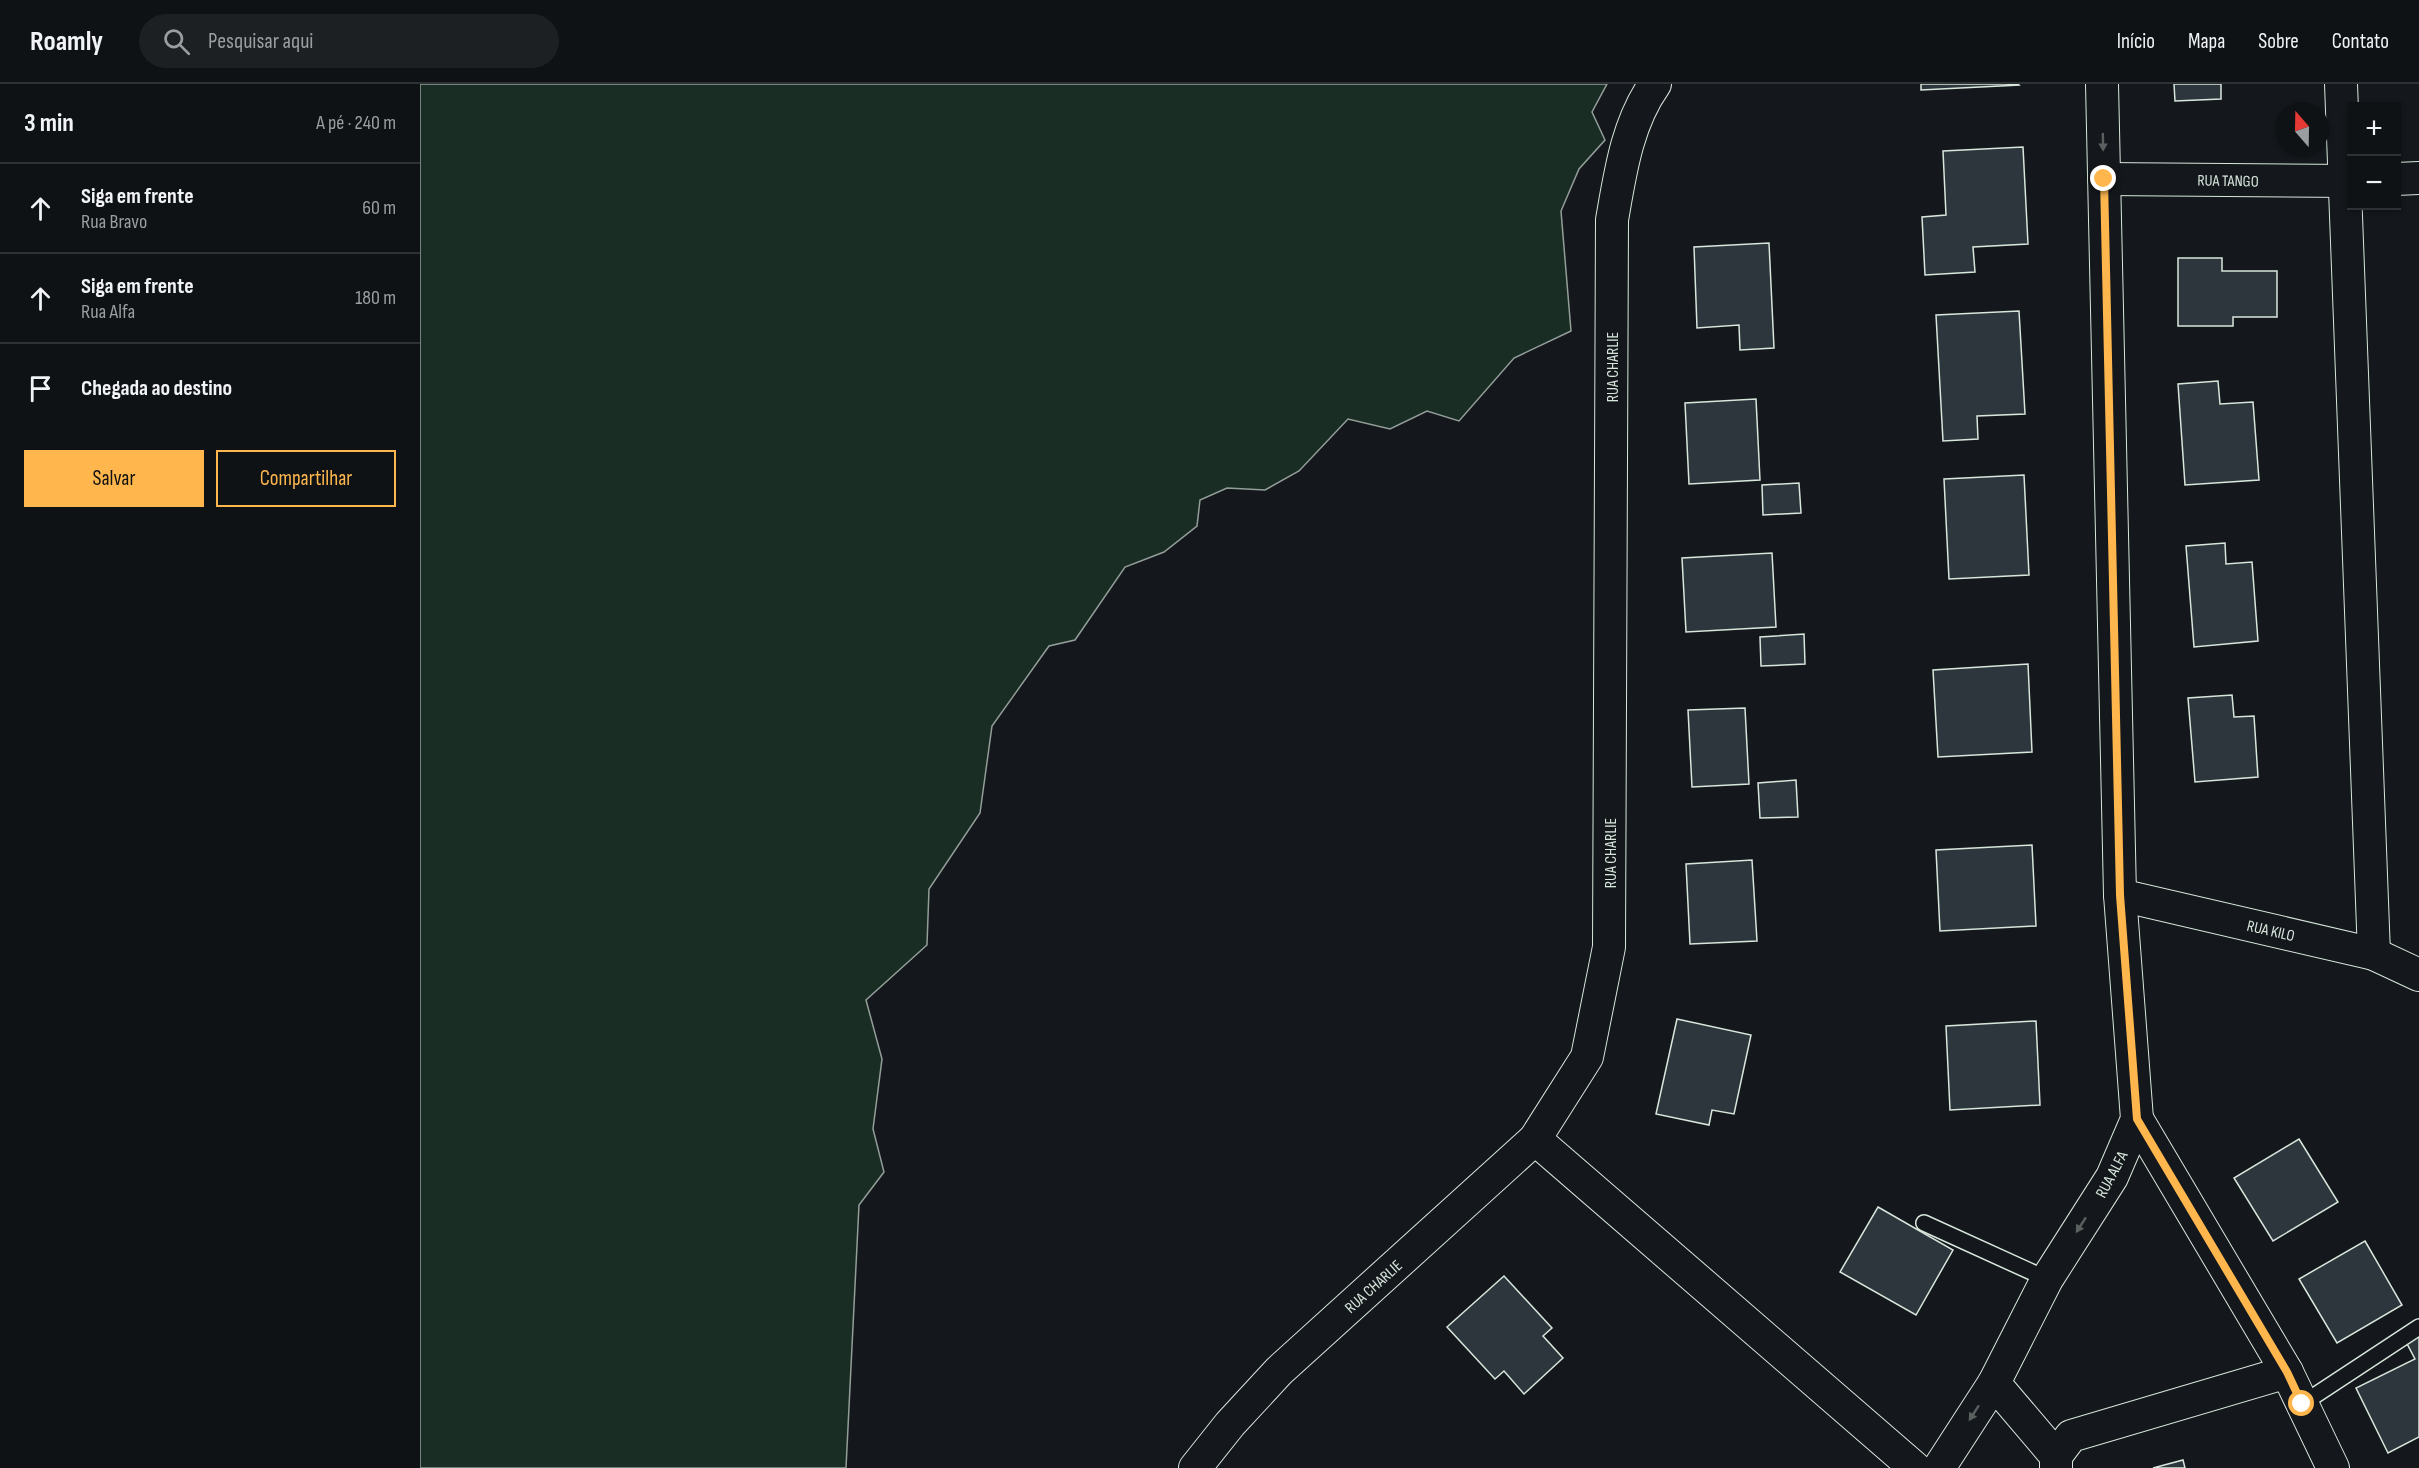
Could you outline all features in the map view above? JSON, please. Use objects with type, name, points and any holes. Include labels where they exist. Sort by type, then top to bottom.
[{"type":"street","name":"RUA CHARLIE","points":[[1196,1468],[1230,1424],[1279,1371],[1535,1139],[1587,1057],[1609,947],[1612,220],[1624,154],[1649,93],[1655,84]]},
{"type":"street","name":"RUA ALFA","points":[[1939,1468],[1994,1383],[2047,1279],[2112,1177],[2137,1119],[2120,895],[2102,84]]},
{"type":"street","points":[[2341,84],[2347,168]]},
{"type":"street","points":[[2401,179],[2419,178]]},
{"type":"street","name":"RUA TANGO","points":[[2104,179],[2347,182]]},
{"type":"street","points":[[2349,210],[2374,954]]},
{"type":"street","name":"RUA KILO","points":[[2120,895],[2374,954],[2419,975]]},
{"type":"street","points":[[2137,1119],[2287,1372],[2333,1468]]},
{"type":"street","points":[[1535,1139],[1915,1468]]},
{"type":"street","points":[[1994,1383],[2056,1462],[2071,1436],[2287,1372]]},
{"type":"lane","points":[[1924,1223],[2047,1279]]},
{"type":"lane","points":[[2302,1404],[2419,1327]]},
{"type":"green space","points":[[420,84],[1607,84],[1592,112],[1605,140],[1579,169],[1561,211],[1571,331],[1514,358],[1459,421],[1427,411],[1390,429],[1348,419],[1299,471],[1265,490],[1227,488],[1200,500],[1197,526],[1164,552],[1125,567],[1075,640],[1049,646],[992,726],[980,813],[929,889],[927,945],[866,1000],[882,1059],[873,1129],[884,1172],[859,1205],[846,1468],[420,1468]]},
{"type":"building","points":[[1921,84],[2018,84],[2019,85],[1921,90]]},
{"type":"building","points":[[2174,84],[2221,84],[2221,99],[2175,101]]},
{"type":"building","points":[[2023,147],[2028,244],[1973,247],[1975,272],[1925,275],[1922,217],[1946,215],[1943,151]]},
{"type":"building","points":[[1769,243],[1774,348],[1740,350],[1739,325],[1697,328],[1694,247]]},
{"type":"building","points":[[2178,258],[2222,258],[2222,271],[2277,271],[2277,317],[2233,317],[2233,326],[2178,326]]},
{"type":"building","points":[[2019,311],[2025,414],[1977,416],[1978,439],[1943,441],[1936,315]]},
{"type":"building","points":[[2218,381],[2220,404],[2253,402],[2259,480],[2185,485],[2178,384]]},
{"type":"building","points":[[1756,399],[1760,480],[1689,484],[1685,403]]},
{"type":"building","points":[[2024,475],[2029,575],[1949,579],[1944,479]]},
{"type":"building","points":[[1799,483],[1801,513],[1763,515],[1762,485]]},
{"type":"building","points":[[2225,543],[2226,564],[2252,562],[2258,641],[2194,647],[2186,546]]},
{"type":"building","points":[[1772,553],[1776,627],[1686,632],[1682,558]]},
{"type":"building","points":[[1804,634],[1805,664],[1761,666],[1760,637]]},
{"type":"building","points":[[2028,664],[2032,752],[1938,757],[1933,670]]},
{"type":"building","points":[[2232,695],[2234,717],[2254,716],[2258,777],[2195,782],[2188,698]]},
{"type":"building","points":[[1745,708],[1749,784],[1692,787],[1688,710]]},
{"type":"building","points":[[1796,780],[1798,817],[1760,818],[1758,783]]},
{"type":"building","points":[[2032,845],[2036,926],[1940,931],[1936,850]]},
{"type":"building","points":[[1752,860],[1757,941],[1690,944],[1686,864]]},
{"type":"building","points":[[1677,1019],[1751,1035],[1734,1114],[1712,1110],[1709,1125],[1656,1114]]},
{"type":"building","points":[[2036,1021],[2040,1105],[1950,1110],[1946,1026]]},
{"type":"building","points":[[2299,1139],[2338,1202],[2273,1241],[2234,1178]]},
{"type":"building","points":[[1878,1207],[1953,1250],[1916,1315],[1840,1272]]},
{"type":"building","points":[[2365,1241],[2402,1305],[2337,1343],[2299,1279]]},
{"type":"building","points":[[1504,1276],[1552,1328],[1543,1336],[1563,1358],[1524,1394],[1504,1371],[1495,1379],[1447,1327]]},
{"type":"building","points":[[2419,1331],[2419,1437],[2388,1453],[2356,1388],[2415,1359],[2404,1338]]},
{"type":"building","points":[[2183,1460],[2185,1468],[2153,1468]]},
{"type":"route","points":[[2104,179],[2120,895],[2137,1119],[2287,1372],[2302,1404]]}]
